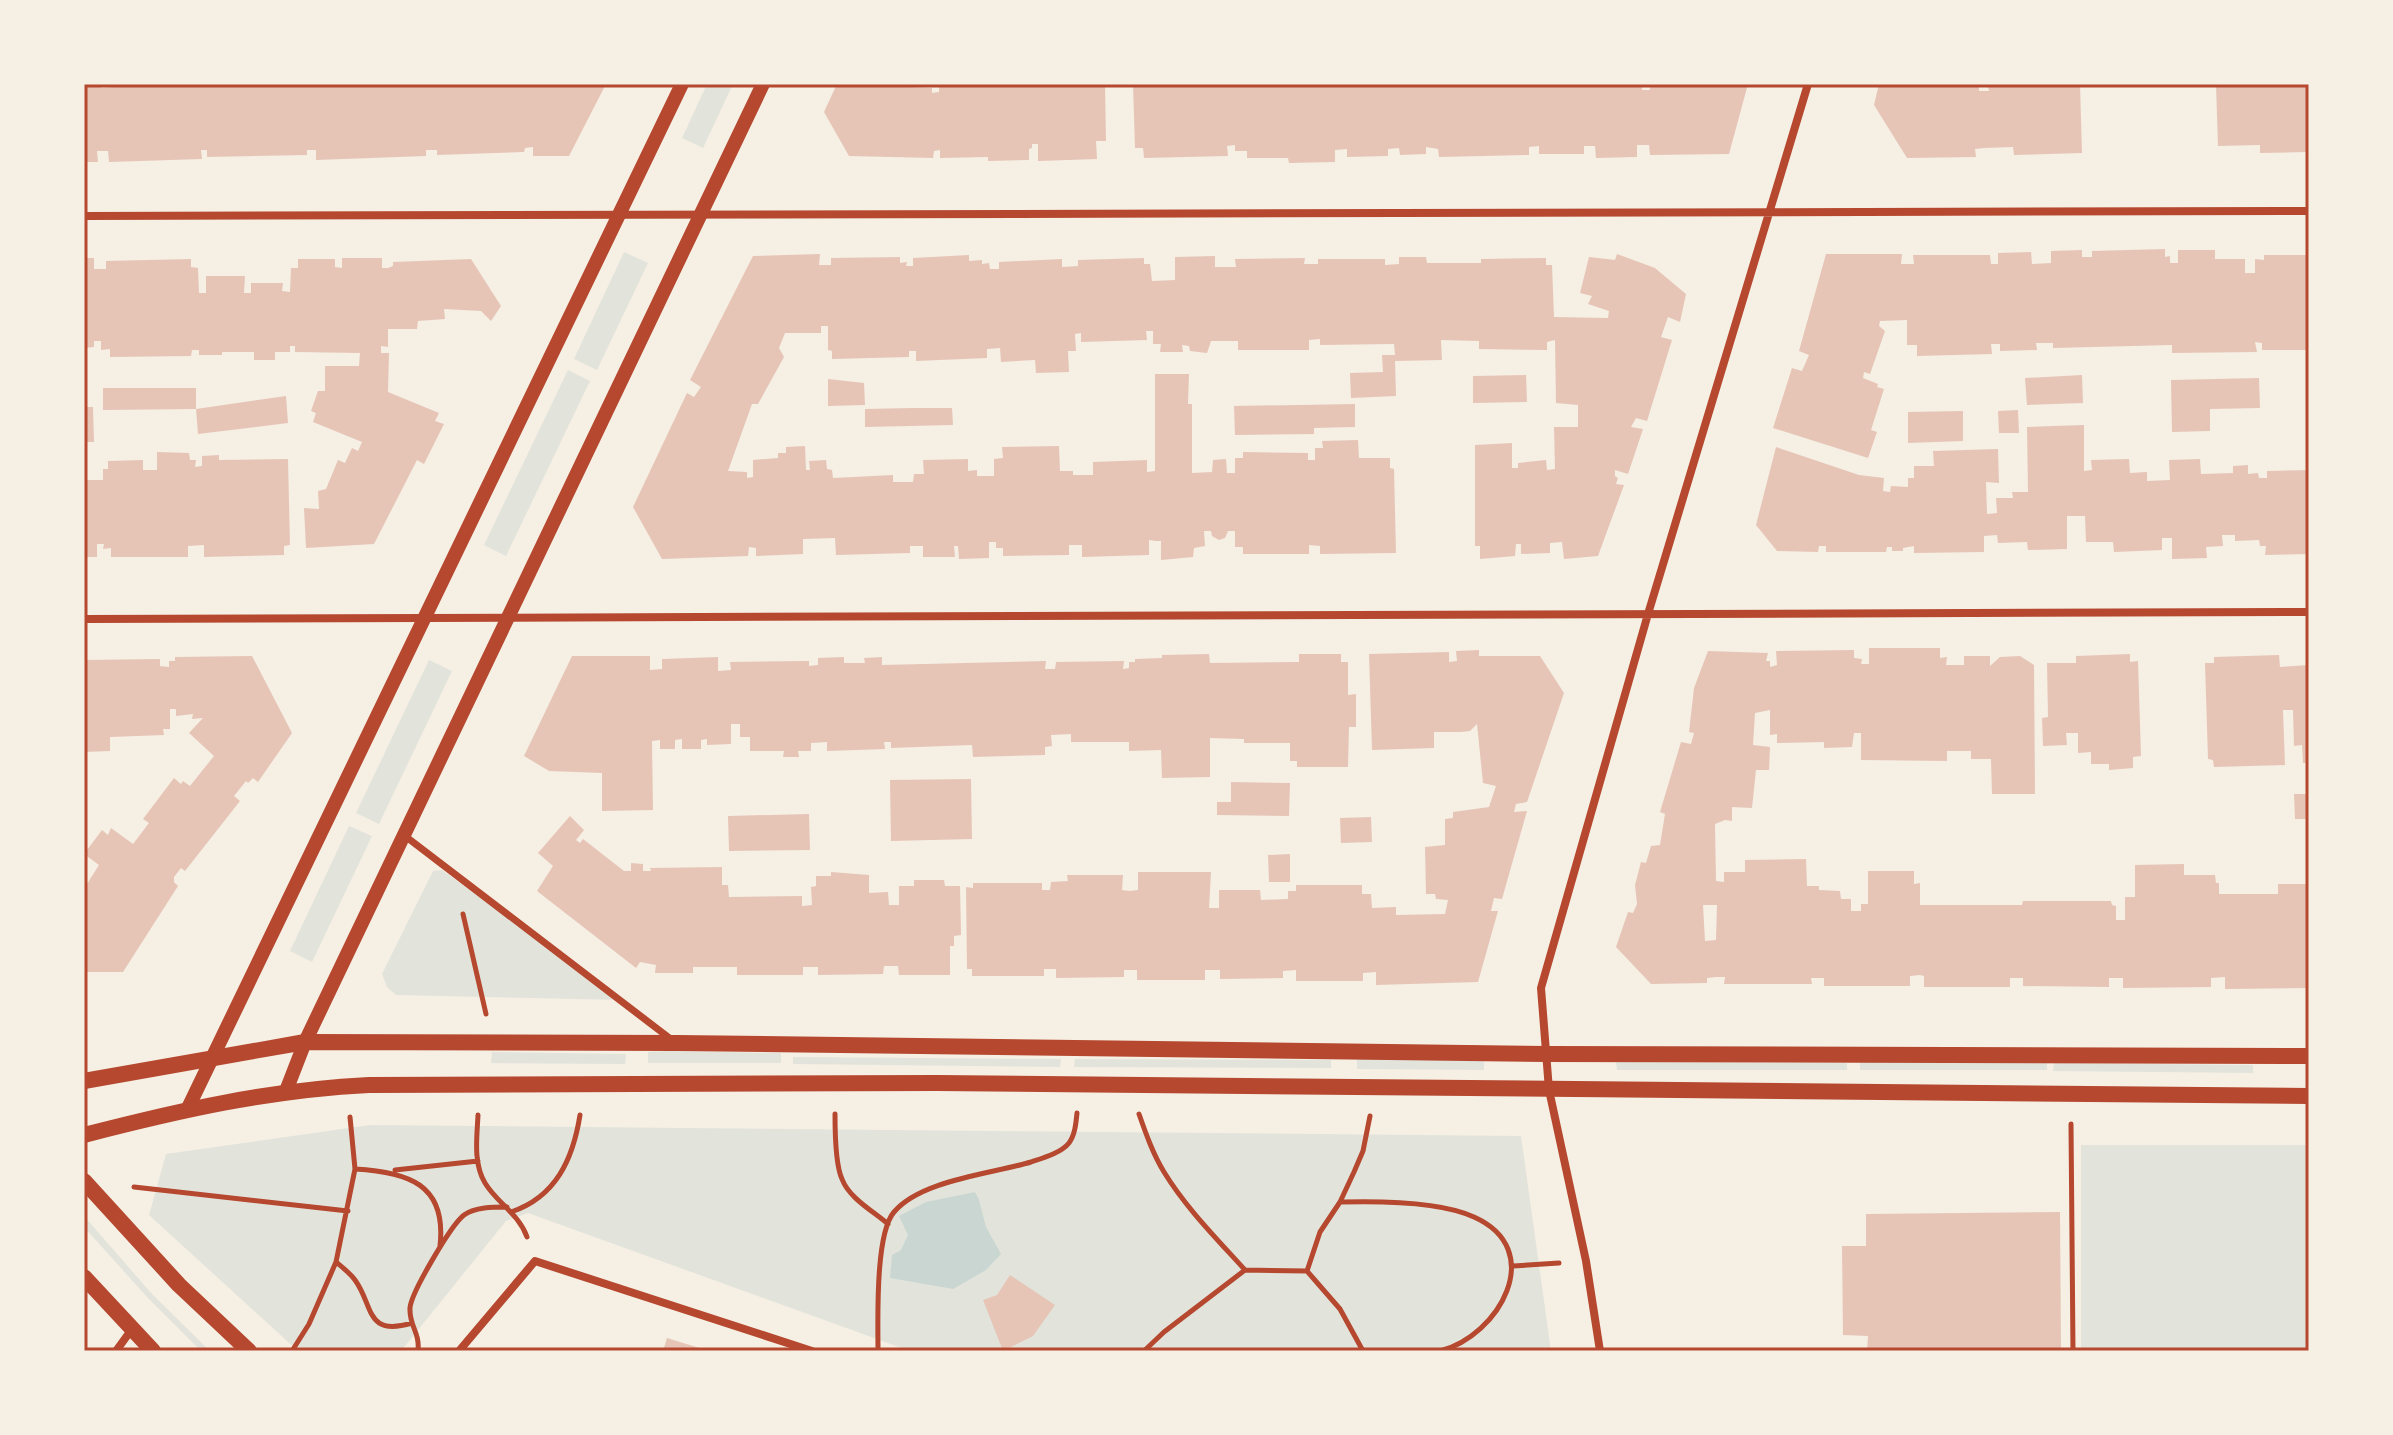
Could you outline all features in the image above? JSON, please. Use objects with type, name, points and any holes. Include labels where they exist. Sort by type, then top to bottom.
[{"type":"main road","points":[[84,1081],[305,1042],[677,1043],[1546,1054],[2309,1056]]},
{"type":"main road","points":[[84,1135],[188,1108],[286,1091],[346,1086],[1128,1085],[2309,1096]]},
{"type":"main road","points":[[85,1181],[179,1285],[249,1351]]},
{"type":"main road","points":[[84,1277],[153,1351]]},
{"type":"street","points":[[188,1108],[682,84]]},
{"type":"street","points":[[286,1091],[305,1042],[763,84]]},
{"type":"street","points":[[1600,1351],[1586,1261],[1549,1090],[1541,988],[1648,614],[1808,84]]},
{"type":"street","points":[[84,216],[2309,211]]},
{"type":"street","points":[[84,619],[2309,612]]},
{"type":"street","points":[[405,836],[677,1043]]},
{"type":"street","points":[[459,1351],[535,1261],[812,1351]]},
{"type":"street","points":[[116,1351],[132,1329]]},
{"type":"path","points":[[454,873],[492,1042]]},
{"type":"path","points":[[835,1084],[835,1140],[841,1178],[854,1196],[888,1224]]},
{"type":"path","points":[[479,1085],[478,1161],[485,1183],[523,1226],[535,1261]]},
{"type":"path","points":[[418,1351],[420,1337],[412,1323],[410,1309],[413,1295],[454,1226],[465,1214],[490,1207],[509,1209],[537,1201],[554,1185],[572,1153],[585,1085]]},
{"type":"path","points":[[878,1351],[878,1289],[892,1213],[914,1196],[1043,1158],[1061,1149],[1070,1142],[1076,1126],[1079,1085]]},
{"type":"path","points":[[1128,1085],[1164,1172],[1204,1225],[1245,1270]]},
{"type":"path","points":[[292,1351],[309,1324],[336,1262],[348,1211],[355,1169],[346,1086]]},
{"type":"path","points":[[1307,1271],[1320,1232],[1340,1202],[1363,1151],[1377,1087]]},
{"type":"path","points":[[2070,1094],[2073,1351]]},
{"type":"path","points":[[355,1169],[443,1167],[478,1161]]},
{"type":"path","points":[[390,1170],[430,1193],[435,1201],[442,1231],[439,1251]]},
{"type":"path","points":[[85,1181],[348,1211]]},
{"type":"path","points":[[1340,1202],[1411,1204],[1451,1210],[1475,1217],[1495,1230],[1508,1247],[1513,1266],[1511,1287],[1498,1310],[1477,1331],[1451,1348],[1440,1351]]},
{"type":"path","points":[[1513,1266],[1586,1261]]},
{"type":"path","points":[[336,1262],[354,1278],[368,1310],[378,1322],[387,1326],[412,1323]]},
{"type":"path","points":[[1144,1351],[1245,1270],[1307,1271],[1340,1309],[1363,1351]]},
{"type":"shaded area","points":[[707,84],[733,84],[703,148],[682,138]]},
{"type":"shaded area","points":[[624,252],[648,263],[597,370],[574,359]]},
{"type":"shaded area","points":[[568,370],[590,381],[506,556],[484,545]]},
{"type":"shaded area","points":[[429,660],[452,671],[379,824],[356,813]]},
{"type":"shaded area","points":[[349,826],[372,836],[312,962],[290,951]]},
{"type":"shaded area","points":[[442,870],[622,1000],[396,995],[387,987],[382,974],[433,871]]},
{"type":"shaded area","points":[[492,1052],[626,1054],[625,1064],[491,1063]]},
{"type":"shaded area","points":[[648,1052],[781,1053],[781,1063],[648,1063]]},
{"type":"shaded area","points":[[793,1057],[1061,1059],[1060,1067],[793,1064]]},
{"type":"shaded area","points":[[1075,1059],[1331,1060],[1331,1068],[1074,1067]]},
{"type":"shaded area","points":[[1357,1059],[1484,1060],[1484,1070],[1357,1069]]},
{"type":"shaded area","points":[[1616,1062],[1847,1063],[1847,1070],[1617,1070]]},
{"type":"shaded area","points":[[1860,1062],[2047,1063],[2047,1070],[1860,1070]]},
{"type":"shaded area","points":[[2054,1063],[2253,1065],[2253,1073],[2053,1071]]},
{"type":"shaded area","points":[[370,1125],[1521,1136],[1551,1351],[910,1351],[528,1213],[506,1221],[401,1351],[298,1351],[149,1215],[166,1154]]},
{"type":"shaded area","points":[[2081,1145],[2309,1145],[2309,1351],[2081,1351]]},
{"type":"shaded area","points":[[975,1192],[986,1227],[1001,1254],[986,1270],[953,1289],[890,1278],[892,1255],[901,1250],[908,1235],[899,1216],[926,1202]]},
{"type":"shaded area","points":[[84,1216],[152,1294],[210,1351],[201,1351],[147,1297],[84,1227]]},
{"type":"building","points":[[84,84],[101,84],[101,88],[115,87],[115,84],[518,84],[518,87],[523,87],[523,84],[606,84],[569,156],[533,156],[533,147],[525,148],[524,152],[437,155],[437,150],[426,150],[426,156],[316,160],[316,150],[307,150],[307,155],[207,157],[207,150],[201,150],[202,159],[109,162],[108,151],[97,151],[98,162],[84,162]]},
{"type":"building","points":[[837,84],[911,84],[910,87],[932,88],[932,93],[939,92],[939,84],[1105,84],[1106,141],[1096,141],[1097,159],[1038,161],[1038,144],[1032,144],[1029,149],[1029,160],[940,158],[940,150],[934,151],[933,158],[849,156],[824,112]]},
{"type":"building","points":[[1133,84],[1642,84],[1642,90],[1650,90],[1649,84],[1748,84],[1729,154],[1650,155],[1649,145],[1637,145],[1637,157],[1596,158],[1595,146],[1584,146],[1584,154],[1539,154],[1539,146],[1529,147],[1529,155],[1439,157],[1438,149],[1426,147],[1426,154],[1400,155],[1399,148],[1388,149],[1388,156],[1347,157],[1347,149],[1335,150],[1335,162],[1289,163],[1288,158],[1247,158],[1247,151],[1235,151],[1235,145],[1227,146],[1228,156],[1144,158],[1143,148],[1135,148]]},
{"type":"building","points":[[1879,84],[1979,84],[1979,91],[1989,91],[1988,85],[2080,84],[2082,153],[2014,155],[2013,147],[1975,149],[1976,157],[1907,158],[1874,105]]},
{"type":"building","points":[[2216,84],[2309,84],[2307,152],[2260,153],[2260,145],[2218,146]]},
{"type":"building","points":[[2165,249],[2165,257],[2170,256],[2170,263],[2178,263],[2178,250],[2215,250],[2215,259],[2245,259],[2245,273],[2255,273],[2255,259],[2264,260],[2264,255],[2309,255],[2309,350],[2262,350],[2262,343],[2255,342],[2257,352],[2172,353],[2172,345],[2053,348],[2053,343],[2036,343],[2037,350],[2000,351],[2000,344],[1991,344],[1992,354],[1917,356],[1917,345],[1907,345],[1907,320],[1880,321],[1879,326],[1885,331],[1870,374],[1864,372],[1863,378],[1884,389],[1871,430],[1877,432],[1868,458],[1773,428],[1792,368],[1802,371],[1809,355],[1799,351],[1826,254],[1902,254],[1901,264],[1914,264],[1913,255],[1990,255],[1991,264],[1998,264],[1998,253],[2031,252],[2032,264],[2051,263],[2051,251],[2082,250],[2082,257],[2092,257],[2092,251]]},
{"type":"building","points":[[820,254],[819,265],[831,265],[831,258],[900,257],[900,263],[907,262],[906,266],[913,266],[913,258],[969,255],[969,261],[982,260],[982,264],[989,263],[990,269],[999,269],[999,262],[1062,259],[1062,267],[1078,266],[1078,260],[1144,258],[1144,264],[1150,264],[1152,281],[1175,280],[1175,257],[1215,256],[1215,267],[1236,267],[1235,259],[1305,258],[1304,264],[1318,264],[1318,259],[1385,259],[1385,265],[1399,264],[1399,257],[1426,257],[1427,263],[1546,258],[1546,265],[1552,265],[1554,317],[1608,318],[1609,311],[1588,304],[1592,296],[1580,293],[1589,257],[1615,260],[1617,254],[1655,268],[1686,294],[1680,322],[1668,317],[1661,337],[1672,340],[1647,421],[1636,418],[1631,427],[1643,429],[1628,474],[1615,470],[1618,478],[1616,484],[1624,485],[1598,556],[1564,559],[1562,542],[1550,543],[1550,553],[1521,554],[1521,544],[1516,544],[1515,556],[1480,559],[1480,546],[1475,546],[1475,445],[1512,443],[1512,468],[1518,468],[1518,463],[1546,460],[1547,470],[1555,469],[1554,427],[1578,427],[1578,405],[1556,403],[1555,340],[1547,342],[1547,350],[1479,349],[1479,341],[1441,340],[1442,360],[1395,361],[1396,396],[1351,398],[1350,373],[1383,372],[1382,355],[1395,355],[1394,344],[1320,345],[1320,339],[1309,340],[1309,350],[1238,350],[1238,341],[1211,341],[1207,353],[1190,351],[1189,346],[1182,345],[1183,352],[1160,352],[1161,344],[1153,344],[1153,331],[1146,331],[1147,340],[1081,342],[1081,333],[1075,334],[1076,351],[1068,351],[1069,372],[1036,373],[1035,360],[1001,362],[1000,348],[987,349],[987,358],[916,361],[916,351],[909,351],[909,357],[832,359],[832,351],[828,350],[828,326],[821,326],[821,333],[785,333],[779,348],[784,357],[758,404],[752,404],[728,471],[747,472],[747,478],[753,477],[753,460],[778,458],[778,453],[786,453],[786,447],[805,446],[806,470],[810,470],[809,461],[826,460],[833,478],[893,475],[893,482],[913,482],[914,474],[924,474],[923,460],[968,459],[968,471],[977,470],[977,476],[994,476],[994,459],[1003,458],[1002,447],[1059,446],[1060,471],[1073,471],[1073,475],[1093,475],[1093,462],[1147,460],[1147,472],[1155,471],[1155,374],[1189,374],[1192,473],[1212,472],[1213,460],[1226,459],[1227,473],[1235,473],[1235,458],[1243,458],[1243,452],[1308,453],[1308,460],[1315,460],[1315,448],[1323,448],[1322,441],[1358,440],[1359,458],[1390,458],[1390,468],[1394,469],[1396,553],[1320,554],[1320,546],[1309,545],[1309,554],[1243,554],[1243,547],[1235,547],[1235,531],[1228,531],[1225,538],[1219,540],[1212,536],[1211,531],[1204,531],[1205,546],[1194,548],[1193,557],[1161,560],[1161,541],[1149,540],[1149,555],[1082,557],[1082,545],[1069,545],[1069,555],[1003,556],[1003,548],[996,548],[996,542],[989,542],[989,558],[959,559],[958,546],[954,546],[955,557],[923,557],[923,546],[910,546],[910,553],[836,555],[835,538],[803,539],[803,554],[756,556],[756,548],[749,547],[748,556],[662,559],[633,507],[687,393],[694,397],[701,387],[690,380],[753,256]]},
{"type":"building","points":[[84,258],[94,258],[94,269],[106,269],[106,261],[191,259],[191,267],[198,268],[199,293],[206,293],[206,276],[245,276],[244,293],[251,293],[251,283],[283,283],[282,291],[290,292],[291,268],[298,268],[298,259],[335,259],[335,267],[342,268],[342,258],[382,258],[382,268],[388,268],[393,266],[393,262],[471,259],[501,306],[491,321],[481,311],[444,309],[445,319],[418,321],[417,329],[388,329],[388,347],[381,346],[381,353],[389,353],[388,392],[439,413],[435,421],[444,424],[424,464],[417,460],[374,544],[306,548],[304,508],[319,509],[318,491],[326,489],[338,460],[345,463],[352,448],[358,451],[362,442],[313,422],[316,413],[311,411],[318,391],[325,391],[325,366],[359,366],[360,353],[295,352],[295,346],[290,346],[290,352],[275,352],[275,360],[254,360],[254,352],[199,355],[199,350],[192,350],[191,356],[110,357],[110,349],[101,350],[101,341],[94,341],[94,347],[84,348]]},
{"type":"building","points":[[1526,375],[1527,402],[1473,403],[1473,376]]},
{"type":"building","points":[[2082,375],[2083,403],[2027,405],[2025,378]]},
{"type":"building","points":[[2259,378],[2260,408],[2210,409],[2210,431],[2172,432],[2171,380]]},
{"type":"building","points":[[828,379],[864,383],[865,405],[828,406]]},
{"type":"building","points":[[103,388],[196,388],[196,409],[103,410]]},
{"type":"building","points":[[286,396],[288,423],[198,434],[196,409]]},
{"type":"building","points":[[1355,404],[1355,427],[1314,428],[1314,434],[1235,435],[1234,406]]},
{"type":"building","points":[[84,407],[93,407],[94,442],[84,442]]},
{"type":"building","points":[[952,408],[953,425],[865,427],[865,409]]},
{"type":"building","points":[[2018,410],[2019,433],[1999,433],[1998,411]]},
{"type":"building","points":[[1963,411],[1963,441],[1908,443],[1908,412]]},
{"type":"building","points":[[2084,425],[2084,471],[2092,470],[2091,460],[2129,459],[2130,473],[2147,472],[2147,481],[2170,480],[2169,460],[2200,459],[2201,474],[2233,473],[2233,466],[2248,465],[2248,474],[2258,473],[2259,478],[2267,478],[2267,471],[2309,470],[2309,554],[2265,555],[2266,546],[2260,546],[2259,540],[2235,541],[2235,535],[2222,535],[2223,546],[2206,547],[2207,558],[2172,559],[2172,538],[2162,538],[2162,550],[2114,552],[2113,542],[2086,542],[2085,516],[2067,516],[2067,549],[2028,550],[2027,542],[1998,543],[1997,535],[1984,536],[1984,552],[1914,553],[1914,546],[1903,548],[1903,551],[1892,551],[1892,547],[1887,547],[1886,552],[1826,552],[1826,546],[1819,546],[1818,552],[1777,551],[1756,525],[1776,447],[1859,475],[1884,478],[1883,491],[1890,492],[1891,486],[1908,487],[1908,478],[1914,478],[1914,466],[1934,466],[1933,451],[1998,449],[1999,483],[1986,482],[1987,514],[1997,513],[1996,498],[2013,498],[2012,492],[2028,492],[2027,427]]},
{"type":"building","points":[[157,452],[189,453],[190,460],[196,460],[195,467],[202,466],[202,456],[219,455],[219,460],[288,459],[290,545],[284,546],[284,555],[204,557],[204,545],[188,546],[188,557],[111,557],[111,548],[103,549],[104,544],[97,544],[97,557],[84,557],[84,480],[103,480],[103,469],[108,469],[108,461],[143,460],[143,470],[157,470]]},
{"type":"building","points":[[1869,648],[1940,648],[1940,658],[1947,657],[1946,665],[1964,665],[1964,656],[1990,656],[1990,666],[2000,657],[2020,656],[2034,665],[2035,794],[1992,794],[1991,759],[1971,759],[1971,751],[1947,751],[1947,761],[1861,760],[1861,733],[1854,733],[1852,747],[1824,748],[1824,742],[1777,743],[1777,734],[1770,735],[1770,710],[1755,713],[1753,745],[1770,747],[1769,770],[1756,770],[1752,808],[1732,807],[1732,821],[1715,824],[1716,881],[1724,882],[1724,872],[1745,872],[1745,860],[1806,859],[1807,886],[1840,891],[1841,899],[1851,899],[1851,911],[1861,911],[1861,904],[1868,904],[1868,871],[1914,871],[1914,884],[1920,883],[1920,905],[2111,901],[2116,906],[2116,920],[2125,920],[2125,897],[2135,897],[2135,865],[2184,864],[2184,875],[2215,875],[2219,894],[2278,894],[2278,884],[2307,884],[2309,988],[2225,989],[2225,977],[2211,978],[2211,987],[2123,988],[2123,978],[2109,978],[2109,987],[2023,986],[2023,978],[2010,978],[2010,987],[1924,987],[1924,976],[1920,975],[1910,976],[1910,986],[1824,986],[1824,978],[1811,978],[1812,984],[1724,984],[1725,977],[1707,978],[1707,983],[1651,984],[1616,947],[1628,912],[1633,913],[1637,904],[1635,885],[1641,862],[1646,863],[1651,846],[1660,845],[1665,814],[1660,812],[1681,742],[1691,744],[1694,733],[1689,732],[1694,688],[1708,651],[1768,653],[1766,661],[1770,661],[1770,667],[1777,665],[1776,651],[1854,650],[1854,658],[1862,659],[1861,664],[1869,664]],"holes":[[[1703,905],[1717,905],[1716,940],[1705,941]]]},
{"type":"building","points":[[1479,650],[1479,656],[1540,656],[1564,693],[1527,802],[1516,804],[1514,812],[1527,811],[1502,899],[1494,898],[1491,911],[1498,911],[1478,982],[1376,985],[1376,972],[1363,973],[1363,981],[1296,981],[1296,970],[1283,971],[1283,978],[1220,979],[1220,970],[1205,970],[1205,980],[1137,980],[1137,970],[1124,970],[1124,977],[1056,978],[1056,969],[1044,969],[1044,976],[972,976],[972,969],[967,969],[966,887],[973,888],[973,883],[1042,883],[1042,890],[1050,890],[1051,882],[1068,881],[1067,875],[1123,875],[1122,890],[1130,891],[1138,890],[1138,872],[1211,872],[1209,908],[1219,908],[1219,890],[1260,890],[1261,900],[1288,899],[1288,891],[1296,891],[1296,885],[1362,885],[1362,894],[1371,894],[1372,908],[1396,907],[1396,915],[1445,914],[1448,900],[1426,894],[1425,847],[1445,845],[1445,819],[1453,818],[1453,812],[1489,807],[1496,786],[1483,783],[1477,724],[1470,731],[1434,732],[1434,748],[1372,750],[1369,654],[1449,652],[1449,662],[1457,661],[1456,651]]},
{"type":"building","points":[[1209,654],[1210,663],[1299,662],[1299,654],[1341,654],[1341,662],[1348,662],[1348,695],[1356,694],[1356,727],[1349,727],[1348,767],[1297,767],[1297,761],[1290,761],[1290,743],[1244,743],[1244,739],[1210,738],[1210,777],[1162,778],[1161,750],[1129,751],[1129,742],[1071,742],[1071,734],[1051,735],[1052,746],[1045,747],[1045,755],[973,757],[972,745],[891,748],[891,742],[884,742],[885,749],[827,751],[827,742],[811,743],[811,751],[798,751],[799,757],[783,757],[784,751],[750,751],[750,737],[740,737],[740,724],[731,724],[731,744],[707,745],[707,739],[701,740],[701,749],[682,749],[682,739],[675,740],[675,749],[660,749],[660,740],[652,741],[653,810],[602,811],[602,773],[549,771],[524,756],[572,656],[650,656],[650,670],[662,669],[662,659],[718,657],[718,671],[731,670],[730,662],[809,661],[809,666],[818,665],[818,658],[844,657],[844,663],[865,663],[864,658],[882,657],[882,665],[1046,661],[1045,669],[1055,669],[1056,662],[1124,661],[1123,669],[1129,668],[1129,662],[1135,662],[1135,659]]},
{"type":"building","points":[[2130,654],[2130,662],[2138,661],[2141,756],[2133,757],[2133,768],[2109,770],[2109,764],[2091,764],[2091,752],[2078,753],[2078,733],[2066,733],[2067,745],[2043,746],[2042,718],[2048,717],[2047,663],[2076,663],[2076,656]]},
{"type":"building","points":[[2279,655],[2280,667],[2309,665],[2309,763],[2303,763],[2302,745],[2294,746],[2293,710],[2283,710],[2285,765],[2214,767],[2213,760],[2208,759],[2205,663],[2214,663],[2214,657]]},
{"type":"building","points":[[252,656],[292,733],[258,782],[253,778],[248,783],[246,781],[234,796],[240,801],[185,871],[181,868],[174,877],[178,886],[123,972],[84,972],[84,874],[87,884],[99,865],[84,854],[102,830],[108,835],[111,828],[133,844],[149,823],[143,819],[174,778],[190,786],[214,756],[189,733],[203,718],[192,719],[193,714],[176,716],[176,709],[170,709],[170,729],[163,729],[164,735],[110,737],[110,751],[84,752],[84,660],[160,659],[160,666],[169,667],[169,661],[175,661],[175,657]]},
{"type":"building","points":[[971,779],[972,839],[891,841],[890,780]]},
{"type":"building","points":[[1231,782],[1290,783],[1289,816],[1217,815],[1217,802],[1231,802]]},
{"type":"building","points":[[2294,794],[2309,794],[2309,819],[2295,819]]},
{"type":"building","points":[[809,814],[810,850],[729,851],[728,816]]},
{"type":"building","points":[[570,816],[584,830],[576,840],[580,843],[583,839],[624,871],[631,871],[631,863],[643,864],[643,871],[651,871],[650,868],[722,867],[722,885],[728,885],[729,897],[802,896],[802,906],[812,905],[811,887],[816,886],[816,876],[831,876],[831,872],[869,875],[869,893],[888,892],[889,905],[899,905],[899,886],[914,886],[914,880],[944,880],[945,886],[960,886],[961,935],[954,936],[954,946],[950,946],[950,975],[899,975],[898,966],[884,966],[883,974],[818,975],[818,967],[803,967],[803,975],[737,975],[737,967],[693,967],[693,973],[655,973],[656,965],[640,962],[636,968],[537,891],[553,866],[538,853]]},
{"type":"building","points":[[1371,817],[1372,842],[1341,843],[1340,818]]},
{"type":"building","points":[[1290,854],[1290,882],[1269,882],[1268,855]]},
{"type":"building","points":[[2060,1212],[2061,1351],[1867,1351],[1868,1336],[1843,1335],[1842,1246],[1866,1246],[1866,1214]]},
{"type":"building","points":[[1010,1275],[1055,1305],[1033,1336],[1003,1351],[983,1300],[997,1295]]},
{"type":"building","points":[[667,1338],[706,1350],[706,1351],[663,1351]]}]
